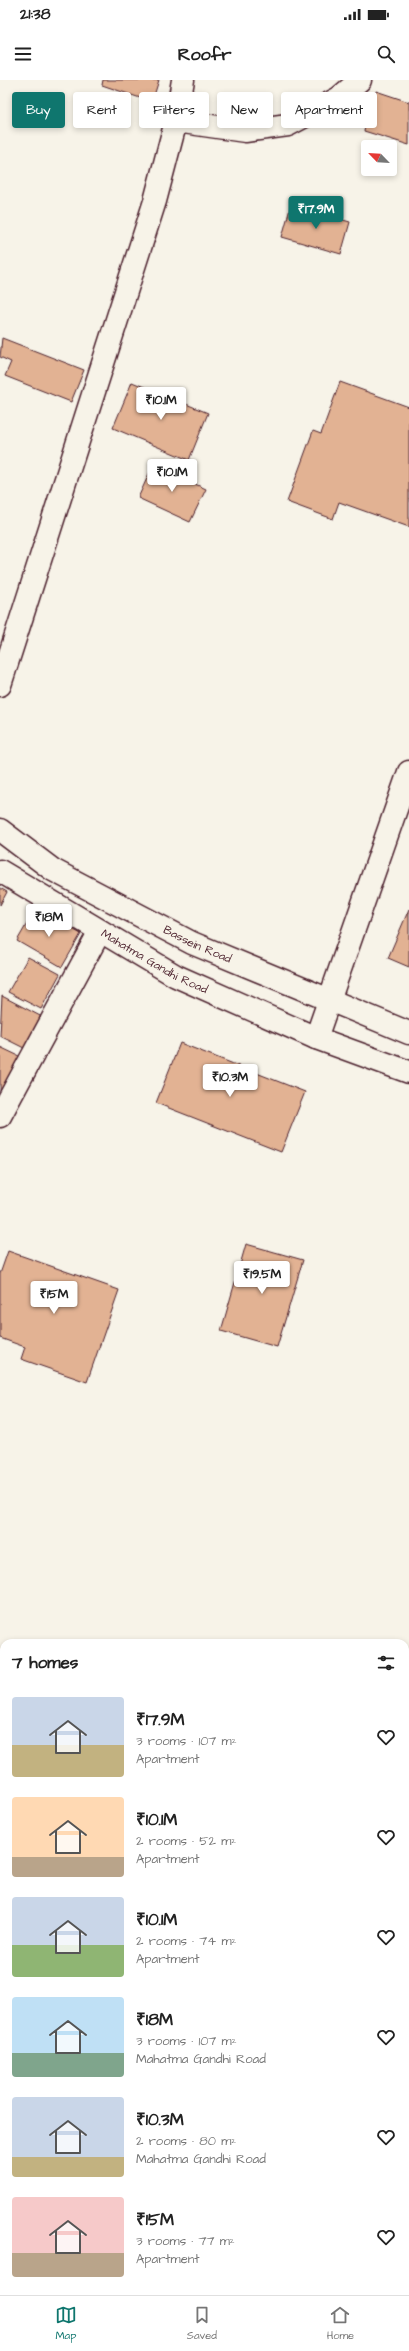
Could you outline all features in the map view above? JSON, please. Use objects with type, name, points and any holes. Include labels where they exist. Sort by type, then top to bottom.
[{"type":"main road","points":[[181,92],[183,80]]},
{"type":"main road","points":[[209,126],[245,131],[288,125],[340,98],[360,80]]},
{"type":"main road","points":[[0,685],[152,209],[174,128]]},
{"type":"main road","points":[[409,772],[316,1038],[409,1072]]},
{"type":"main road","name":"Bassein Road","points":[[0,830],[53,870],[192,944],[409,1033]]},
{"type":"main road","name":"Mahatma Gandhi Road","points":[[0,871],[176,976],[316,1038]]},
{"type":"main road","points":[[0,1116],[100,931]]},
{"type":"building","points":[[103,80],[159,80],[155,92],[139,92],[139,98],[131,95],[131,92],[123,92],[102,85]]},
{"type":"building","points":[[376,91],[409,102],[409,145],[397,140],[364,131],[365,128],[377,128],[377,92]]},
{"type":"building","points":[[291,205],[350,222],[341,254],[282,237]]},
{"type":"building","points":[[2,338],[84,370],[71,402],[5,376],[11,362],[0,357]]},
{"type":"building","points":[[132,382],[208,413],[189,460],[113,428]]},
{"type":"building","points":[[340,382],[409,407],[409,527],[339,502],[333,519],[287,502],[313,431],[321,434]]},
{"type":"building","points":[[153,465],[206,489],[190,522],[138,498]]},
{"type":"building","points":[[0,888],[7,892],[0,905]]},
{"type":"building","points":[[36,908],[81,934],[62,967],[17,941]]},
{"type":"building","points":[[409,909],[409,967],[388,958]]},
{"type":"building","points":[[28,957],[60,974],[41,1009],[8,992]]},
{"type":"building","points":[[2,996],[44,1018],[28,1050],[0,1036]]},
{"type":"building","points":[[180,1043],[305,1092],[281,1152],[156,1103]]},
{"type":"building","points":[[0,1047],[21,1057],[4,1093],[0,1091]]},
{"type":"building","points":[[246,1244],[303,1260],[277,1347],[221,1331]]},
{"type":"building","points":[[8,1251],[119,1290],[87,1382],[21,1359],[25,1347],[0,1338],[0,1274]]}]
